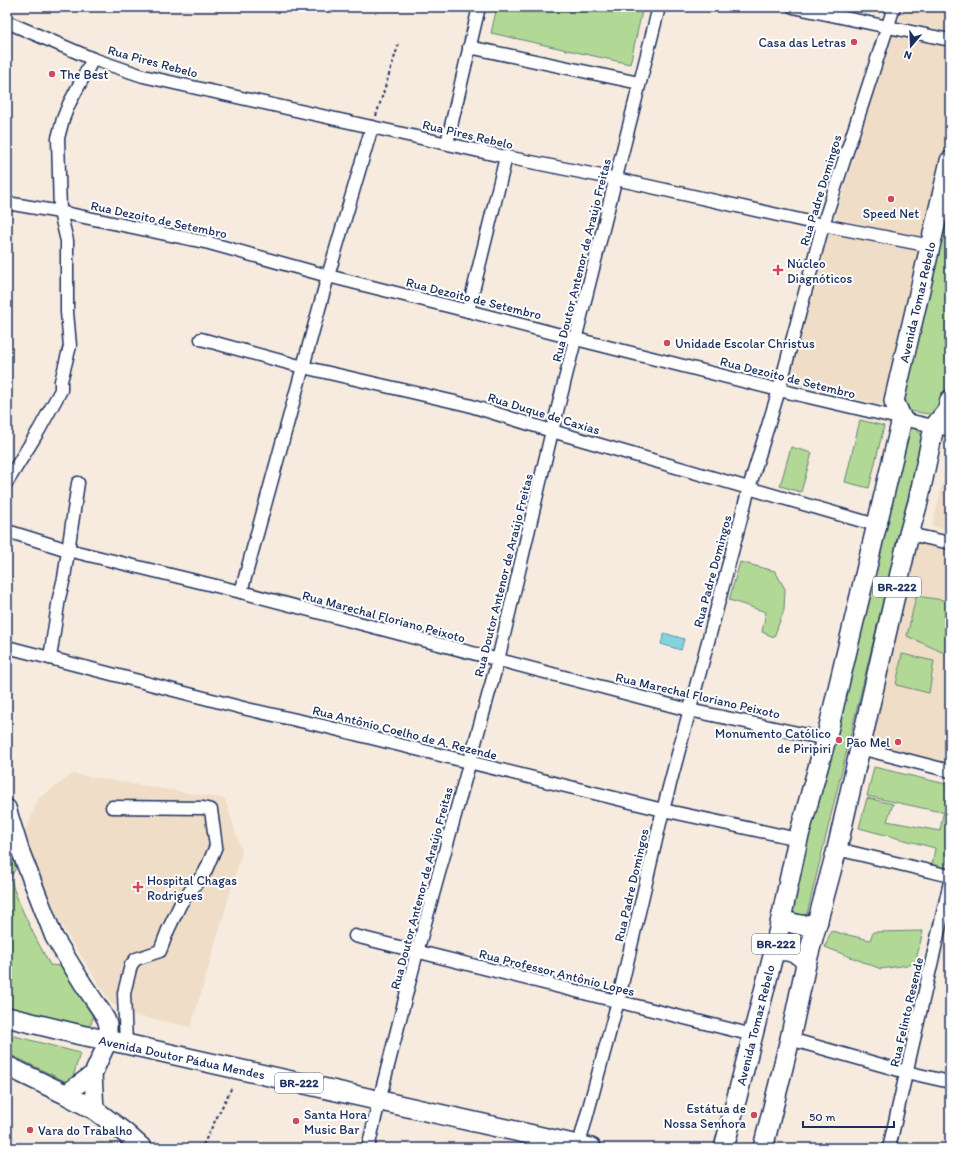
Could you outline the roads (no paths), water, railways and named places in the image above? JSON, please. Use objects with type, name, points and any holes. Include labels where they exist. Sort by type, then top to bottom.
[{"type":"main road","name":"Avenida Tomaz Rebelo","points":[[902,419],[894,401],[950,161]]},
{"type":"main road","name":"BR-222","points":[[763,1148],[790,1040],[806,964],[837,849],[909,534],[950,400]]},
{"type":"main road","name":"BR-222","points":[[826,739],[902,419]]},
{"type":"main road","name":"Avenida Tomaz Rebelo","points":[[724,1148],[774,952],[798,839],[826,739]]},
{"type":"main road","points":[[7,808],[20,850],[54,937],[106,1019],[117,1042],[92,1074],[65,1094]]},
{"type":"main road","points":[[781,919],[803,925],[814,924],[818,921]]},
{"type":"main road","points":[[774,952],[782,950],[794,952],[805,960],[806,964]]},
{"type":"main road","name":"Avenida Doutor Pádua Mendes","points":[[7,1017],[81,1035],[582,1147]]},
{"type":"main road","points":[[7,1066],[95,1110],[124,1132],[140,1147]]},
{"type":"main road","points":[[92,1074],[95,1110]]},
{"type":"street","points":[[447,143],[479,7]]},
{"type":"street","name":"Rua Doutor Antenor de Araújo Freitas","points":[[368,1148],[417,952],[498,660],[552,431],[659,7]]},
{"type":"street","points":[[793,7],[950,40]]},
{"type":"street","name":"Rua Padre Domingos","points":[[582,1147],[663,810],[749,488],[779,390],[823,225],[894,7]]},
{"type":"street","name":"Rua Pires Rebelo","points":[[7,22],[94,59],[143,76],[506,157],[616,179],[823,225],[931,246]]},
{"type":"street","points":[[469,47],[639,83]]},
{"type":"street","points":[[7,482],[39,430],[61,390],[61,381],[70,346],[67,312],[67,241],[60,212],[58,138],[69,104],[94,59]]},
{"type":"street","points":[[241,592],[328,276],[372,128]]},
{"type":"street","points":[[468,311],[506,157]]},
{"type":"street","name":"Rua Dezoito de Setembro","points":[[7,203],[60,212],[209,242],[328,276],[576,339],[779,390],[942,428]]},
{"type":"street","name":"Rua Duque de Caxias","points":[[201,340],[303,367],[468,405],[552,431],[876,525]]},
{"type":"street","points":[[50,658],[78,483]]},
{"type":"street","name":"Rua Marechal Floriano Peixoto","points":[[7,531],[68,550],[241,592],[689,710],[826,739]]},
{"type":"street","points":[[909,534],[950,543]]},
{"type":"street","name":"Rua Antônio Coelho de A. Rezende","points":[[7,647],[246,709],[323,726],[663,810],[798,839]]},
{"type":"street","points":[[860,748],[950,771]]},
{"type":"street","points":[[112,808],[203,808],[211,810],[216,846],[205,872],[181,903],[160,951],[136,959],[131,965],[124,994],[117,1042]]},
{"type":"street","points":[[837,849],[950,876]]},
{"type":"street","name":"Rua Felinto Resende","points":[[889,1148],[950,882]]},
{"type":"street","name":"Rua Professor Antônio Lopes","points":[[355,936],[753,1035]]},
{"type":"street","points":[[790,1040],[906,1072],[950,1082]]},
{"type":"water","points":[[664,633],[684,639],[681,650],[661,644]]},
{"type":"place","name":"Casa das Letras","points":[[854,42]]},
{"type":"place","name":"The Best","points":[[52,74]]},
{"type":"place","name":"Speed Net","points":[[891,199]]},
{"type":"place","name":"Núcleo Diagnóticos","points":[[778,270]]},
{"type":"place","name":"Unidade Escolar Christus","points":[[667,343]]},
{"type":"place","name":"Monumento Católico de Piripiri","points":[[839,740]]},
{"type":"place","name":"Pão Mel","points":[[898,742]]},
{"type":"place","name":"Hospital Chagas Rodrigues","points":[[138,887]]},
{"type":"place","name":"Estátua de Nossa Senhora","points":[[754,1115]]},
{"type":"place","name":"Santa Hora Music Bar","points":[[296,1121]]},
{"type":"place","name":"Vara do Trabalho","points":[[30,1130]]}]
